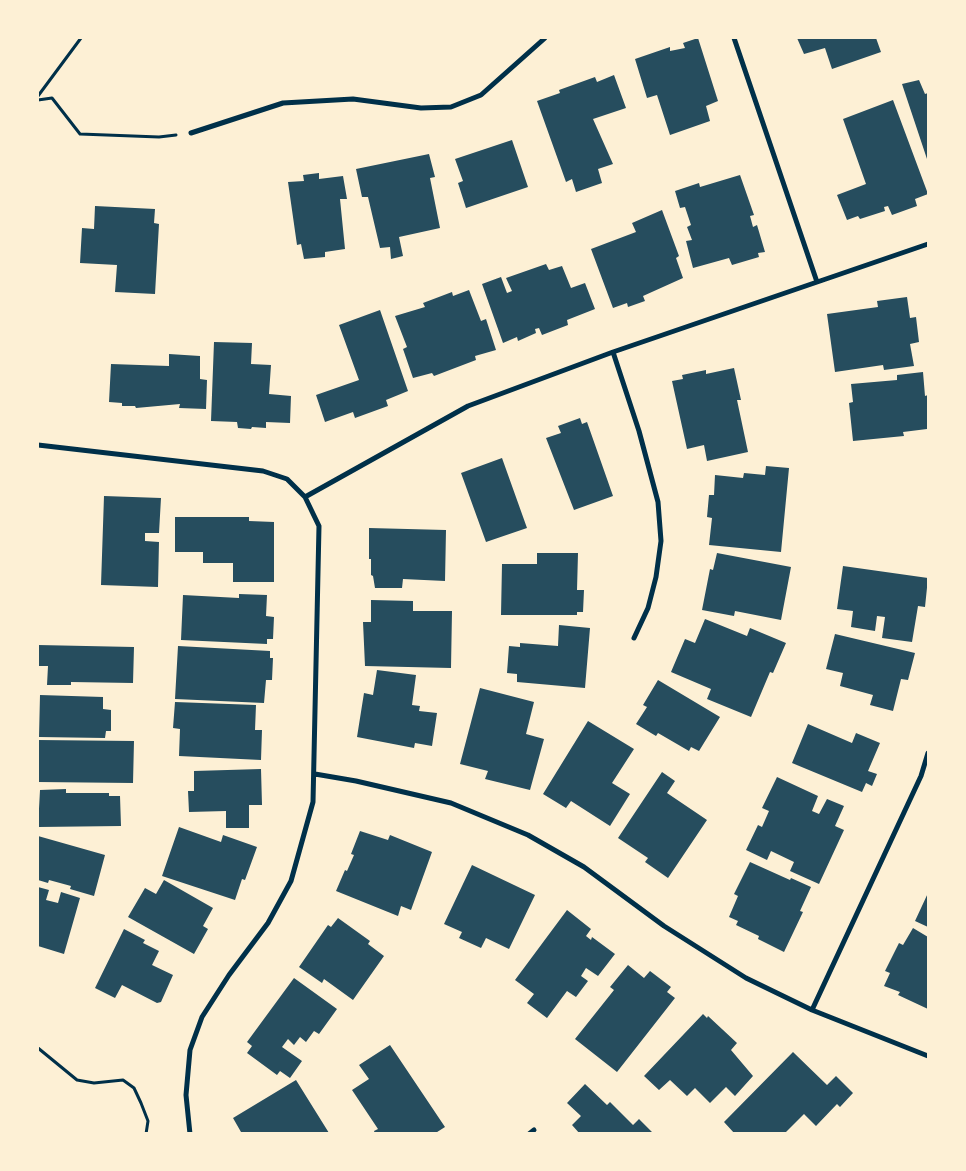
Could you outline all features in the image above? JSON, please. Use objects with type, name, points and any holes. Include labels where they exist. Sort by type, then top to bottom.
[{"type":"street","points":[[191,133],[283,103],[354,99],[420,108],[451,106],[481,95],[545,38]]},
{"type":"street","points":[[734,38],[817,282]]},
{"type":"street","points":[[305,497],[468,406],[613,352],[928,244]]},
{"type":"street","points":[[613,352],[639,431],[659,512],[661,541],[656,577],[648,608],[634,638]]},
{"type":"street","points":[[38,445],[263,471],[287,479],[305,497],[318,526],[315,774],[312,802],[291,881],[268,923],[229,975],[202,1017],[190,1050],[186,1095],[190,1134]]},
{"type":"street","points":[[812,1010],[922,776],[928,753]]},
{"type":"street","points":[[315,774],[356,781],[451,803],[528,835],[584,867],[664,926],[746,978],[812,1010],[928,1056]]},
{"type":"path","points":[[38,96],[81,38]]},
{"type":"path","points":[[38,100],[52,98],[80,134],[159,137],[191,133]]},
{"type":"path","points":[[38,1048],[77,1080],[94,1083],[124,1080],[134,1088],[148,1121],[146,1134]]},
{"type":"building","points":[[698,38],[718,101],[706,106],[710,121],[670,135],[657,95],[647,98],[635,59],[670,47],[670,51],[685,48],[683,43]]},
{"type":"building","points":[[797,38],[876,38],[881,52],[832,69],[825,48],[804,54]]},
{"type":"building","points":[[614,75],[626,108],[593,119],[613,164],[598,169],[602,183],[576,192],[572,179],[566,182],[537,101],[560,93],[559,90],[595,77],[597,82]]},
{"type":"building","points":[[919,80],[925,94],[928,93],[928,162],[902,84]]},
{"type":"building","points":[[893,100],[928,194],[915,199],[917,206],[892,215],[888,206],[884,207],[885,211],[860,219],[858,216],[847,220],[837,195],[866,184],[843,119]]},
{"type":"building","points":[[512,140],[528,187],[466,208],[458,183],[463,181],[455,159]]},
{"type":"building","points":[[429,154],[435,177],[430,178],[440,228],[399,237],[403,256],[391,259],[390,247],[380,248],[368,197],[362,197],[356,169]]},
{"type":"building","points":[[319,173],[319,179],[343,176],[347,199],[340,199],[345,249],[325,252],[325,257],[304,259],[301,244],[297,245],[288,182],[304,181],[303,175]]},
{"type":"building","points":[[740,175],[754,215],[750,216],[753,227],[757,225],[765,252],[758,253],[759,257],[732,265],[729,258],[693,268],[686,241],[692,240],[687,227],[691,225],[685,207],[680,208],[675,191],[699,183],[700,187]]},
{"type":"building","points":[[95,206],[155,209],[154,223],[159,224],[155,294],[115,292],[117,265],[80,263],[82,228],[94,229]]},
{"type":"building","points":[[662,210],[679,256],[676,258],[683,278],[643,296],[645,301],[628,307],[627,303],[613,308],[591,249],[636,232],[632,223]]},
{"type":"building","points":[[546,264],[549,270],[562,266],[571,288],[585,283],[595,309],[567,320],[568,325],[542,335],[539,328],[535,329],[536,333],[518,341],[517,337],[503,343],[482,284],[501,277],[507,293],[512,291],[506,278]]},
{"type":"building","points":[[469,290],[481,321],[486,319],[496,350],[475,356],[476,360],[434,376],[432,373],[413,378],[403,349],[407,347],[395,316],[425,307],[423,303],[452,292],[453,296]]},
{"type":"building","points":[[907,297],[910,318],[916,317],[919,342],[910,344],[914,366],[884,370],[883,365],[835,372],[827,314],[878,307],[877,301]]},
{"type":"building","points":[[380,310],[408,391],[386,400],[388,406],[355,418],[353,412],[325,422],[316,395],[359,380],[339,325]]},
{"type":"building","points":[[214,342],[252,343],[251,364],[271,365],[269,394],[291,396],[290,423],[266,422],[266,428],[252,427],[251,429],[238,428],[237,422],[211,421]]},
{"type":"building","points":[[169,354],[200,356],[200,379],[207,380],[206,409],[179,408],[180,404],[136,408],[135,406],[122,406],[122,403],[109,402],[111,364],[169,366]]},
{"type":"building","points":[[734,368],[741,400],[737,400],[748,452],[707,461],[704,445],[687,449],[672,381],[683,379],[682,375],[706,370],[706,374]]},
{"type":"building","points":[[923,372],[925,396],[928,395],[927,429],[903,432],[904,436],[853,441],[849,403],[853,402],[851,384],[897,380],[897,375]]},
{"type":"building","points":[[580,418],[582,424],[587,422],[613,496],[574,510],[546,438],[561,433],[558,426]]},
{"type":"building","points":[[502,458],[527,528],[486,542],[461,473]]},
{"type":"building","points":[[766,466],[789,468],[781,552],[709,545],[712,518],[707,517],[709,495],[714,495],[715,475],[743,478],[744,473],[765,475]]},
{"type":"building","points":[[104,496],[161,498],[159,533],[145,533],[145,541],[159,542],[158,587],[101,585]]},
{"type":"building","points":[[175,517],[249,517],[249,521],[274,522],[274,582],[233,582],[233,563],[203,563],[203,552],[175,552]]},
{"type":"building","points":[[369,528],[446,530],[445,581],[403,579],[402,588],[375,588],[373,576],[371,575],[371,559],[369,559]]},
{"type":"building","points":[[537,553],[578,553],[577,590],[584,590],[583,612],[577,612],[577,615],[501,615],[502,564],[537,564]]},
{"type":"building","points":[[717,553],[791,567],[781,620],[735,611],[734,616],[702,610],[710,569],[713,570]]},
{"type":"building","points":[[843,566],[928,578],[925,607],[918,606],[912,642],[882,638],[885,617],[877,616],[875,631],[851,627],[853,611],[837,609]]},
{"type":"building","points":[[239,594],[267,595],[266,616],[274,617],[273,639],[267,639],[267,644],[181,640],[183,595],[239,598]]},
{"type":"building","points":[[371,600],[413,601],[413,611],[452,611],[451,668],[365,666],[363,622],[371,622]]},
{"type":"building","points":[[705,619],[747,636],[750,628],[786,643],[773,673],[770,672],[751,717],[707,699],[711,689],[671,672],[685,639],[695,643]]},
{"type":"building","points":[[559,625],[590,628],[585,688],[517,682],[517,674],[507,673],[509,646],[520,647],[520,643],[558,646]]},
{"type":"building","points":[[835,634],[915,653],[908,680],[901,679],[893,711],[870,705],[873,695],[840,686],[843,673],[826,669]]},
{"type":"building","points":[[38,645],[134,647],[133,683],[71,682],[71,685],[47,685],[48,666],[38,666]]},
{"type":"building","points":[[178,646],[270,651],[270,658],[273,658],[272,680],[266,680],[264,703],[175,699]]},
{"type":"building","points":[[377,670],[416,675],[412,705],[420,706],[419,711],[437,713],[432,746],[415,743],[414,748],[357,737],[364,693],[373,695]]},
{"type":"building","points":[[658,680],[720,717],[699,751],[691,747],[689,751],[658,733],[656,736],[636,724],[647,707],[643,705]]},
{"type":"building","points":[[480,688],[534,702],[526,734],[544,739],[530,790],[485,779],[488,771],[460,764]]},
{"type":"building","points":[[40,695],[103,697],[103,709],[111,710],[111,731],[106,731],[105,738],[39,737]]},
{"type":"building","points":[[175,702],[256,705],[255,730],[262,730],[261,760],[179,756],[180,729],[173,728]]},
{"type":"building","points":[[588,721],[634,749],[612,783],[630,794],[610,826],[571,801],[566,808],[543,794]]},
{"type":"building","points":[[808,724],[852,743],[856,733],[880,743],[868,771],[877,774],[872,786],[866,783],[862,792],[792,763]]},
{"type":"building","points":[[38,740],[134,741],[133,783],[38,782]]},
{"type":"building","points":[[261,769],[262,805],[249,805],[249,828],[226,828],[226,811],[189,812],[188,791],[194,791],[194,771]]},
{"type":"building","points":[[662,772],[675,781],[667,793],[707,820],[668,878],[645,862],[648,858],[618,838]]},
{"type":"building","points":[[777,777],[818,796],[812,811],[819,814],[827,799],[844,806],[835,826],[844,830],[819,884],[790,871],[794,862],[771,851],[767,860],[746,850],[758,825],[762,827],[769,811],[762,808]]},
{"type":"building","points":[[66,789],[66,793],[109,793],[109,796],[120,796],[121,826],[38,827],[40,790]]},
{"type":"building","points":[[179,827],[221,842],[223,835],[257,847],[245,880],[242,879],[235,900],[162,876]]},
{"type":"building","points":[[360,831],[388,840],[390,835],[432,852],[411,910],[401,906],[398,916],[336,891],[354,855],[351,854]]},
{"type":"building","points":[[38,836],[105,855],[94,896],[70,889],[71,886],[49,880],[48,883],[38,880]]},
{"type":"building","points":[[750,862],[811,887],[800,911],[803,912],[784,952],[758,939],[759,936],[736,925],[738,921],[729,917],[738,896],[734,894]]},
{"type":"building","points":[[472,865],[535,895],[509,949],[486,938],[481,948],[459,938],[462,932],[444,924]]},
{"type":"building","points":[[164,880],[213,908],[203,926],[208,929],[194,954],[128,917],[145,888],[156,894]]},
{"type":"building","points":[[38,887],[49,890],[46,900],[58,903],[61,892],[80,898],[64,954],[38,946]]},
{"type":"building","points":[[928,893],[928,927],[915,921]]},
{"type":"building","points":[[567,910],[591,929],[586,936],[591,940],[592,937],[615,954],[598,976],[586,968],[581,976],[588,981],[576,997],[567,991],[547,1018],[527,1003],[534,994],[515,980]]},
{"type":"building","points":[[338,918],[370,941],[368,944],[384,956],[353,1000],[324,979],[322,983],[299,967],[328,925],[331,927]]},
{"type":"building","points":[[913,928],[928,937],[928,1009],[898,995],[900,992],[884,986],[890,973],[885,971],[899,943],[903,945]]},
{"type":"building","points":[[124,929],[145,940],[143,943],[159,951],[152,965],[173,975],[161,1002],[157,1003],[122,985],[115,998],[95,988]]},
{"type":"building","points":[[628,965],[644,978],[650,971],[671,987],[667,992],[675,998],[617,1072],[575,1039],[614,990],[610,987]]},
{"type":"building","points":[[294,978],[337,1009],[319,1034],[314,1031],[306,1042],[300,1037],[294,1045],[288,1039],[282,1047],[302,1061],[290,1078],[280,1071],[277,1075],[247,1053],[252,1046],[247,1042]]},
{"type":"building","points":[[703,1014],[707,1018],[708,1016],[737,1043],[731,1050],[753,1076],[735,1096],[726,1087],[710,1103],[695,1088],[687,1096],[670,1080],[659,1090],[644,1076]]},
{"type":"building","points":[[390,1045],[445,1127],[434,1134],[375,1134],[374,1131],[378,1129],[352,1090],[369,1079],[359,1065]]},
{"type":"building","points":[[793,1052],[827,1085],[836,1076],[853,1093],[840,1107],[837,1104],[816,1126],[804,1114],[784,1134],[735,1134],[724,1122]]},
{"type":"building","points":[[296,1080],[329,1133],[238,1134],[241,1132],[233,1118]]},
{"type":"building","points":[[585,1084],[607,1105],[610,1102],[633,1125],[639,1119],[654,1134],[580,1134],[572,1125],[581,1116],[567,1103]]}]
